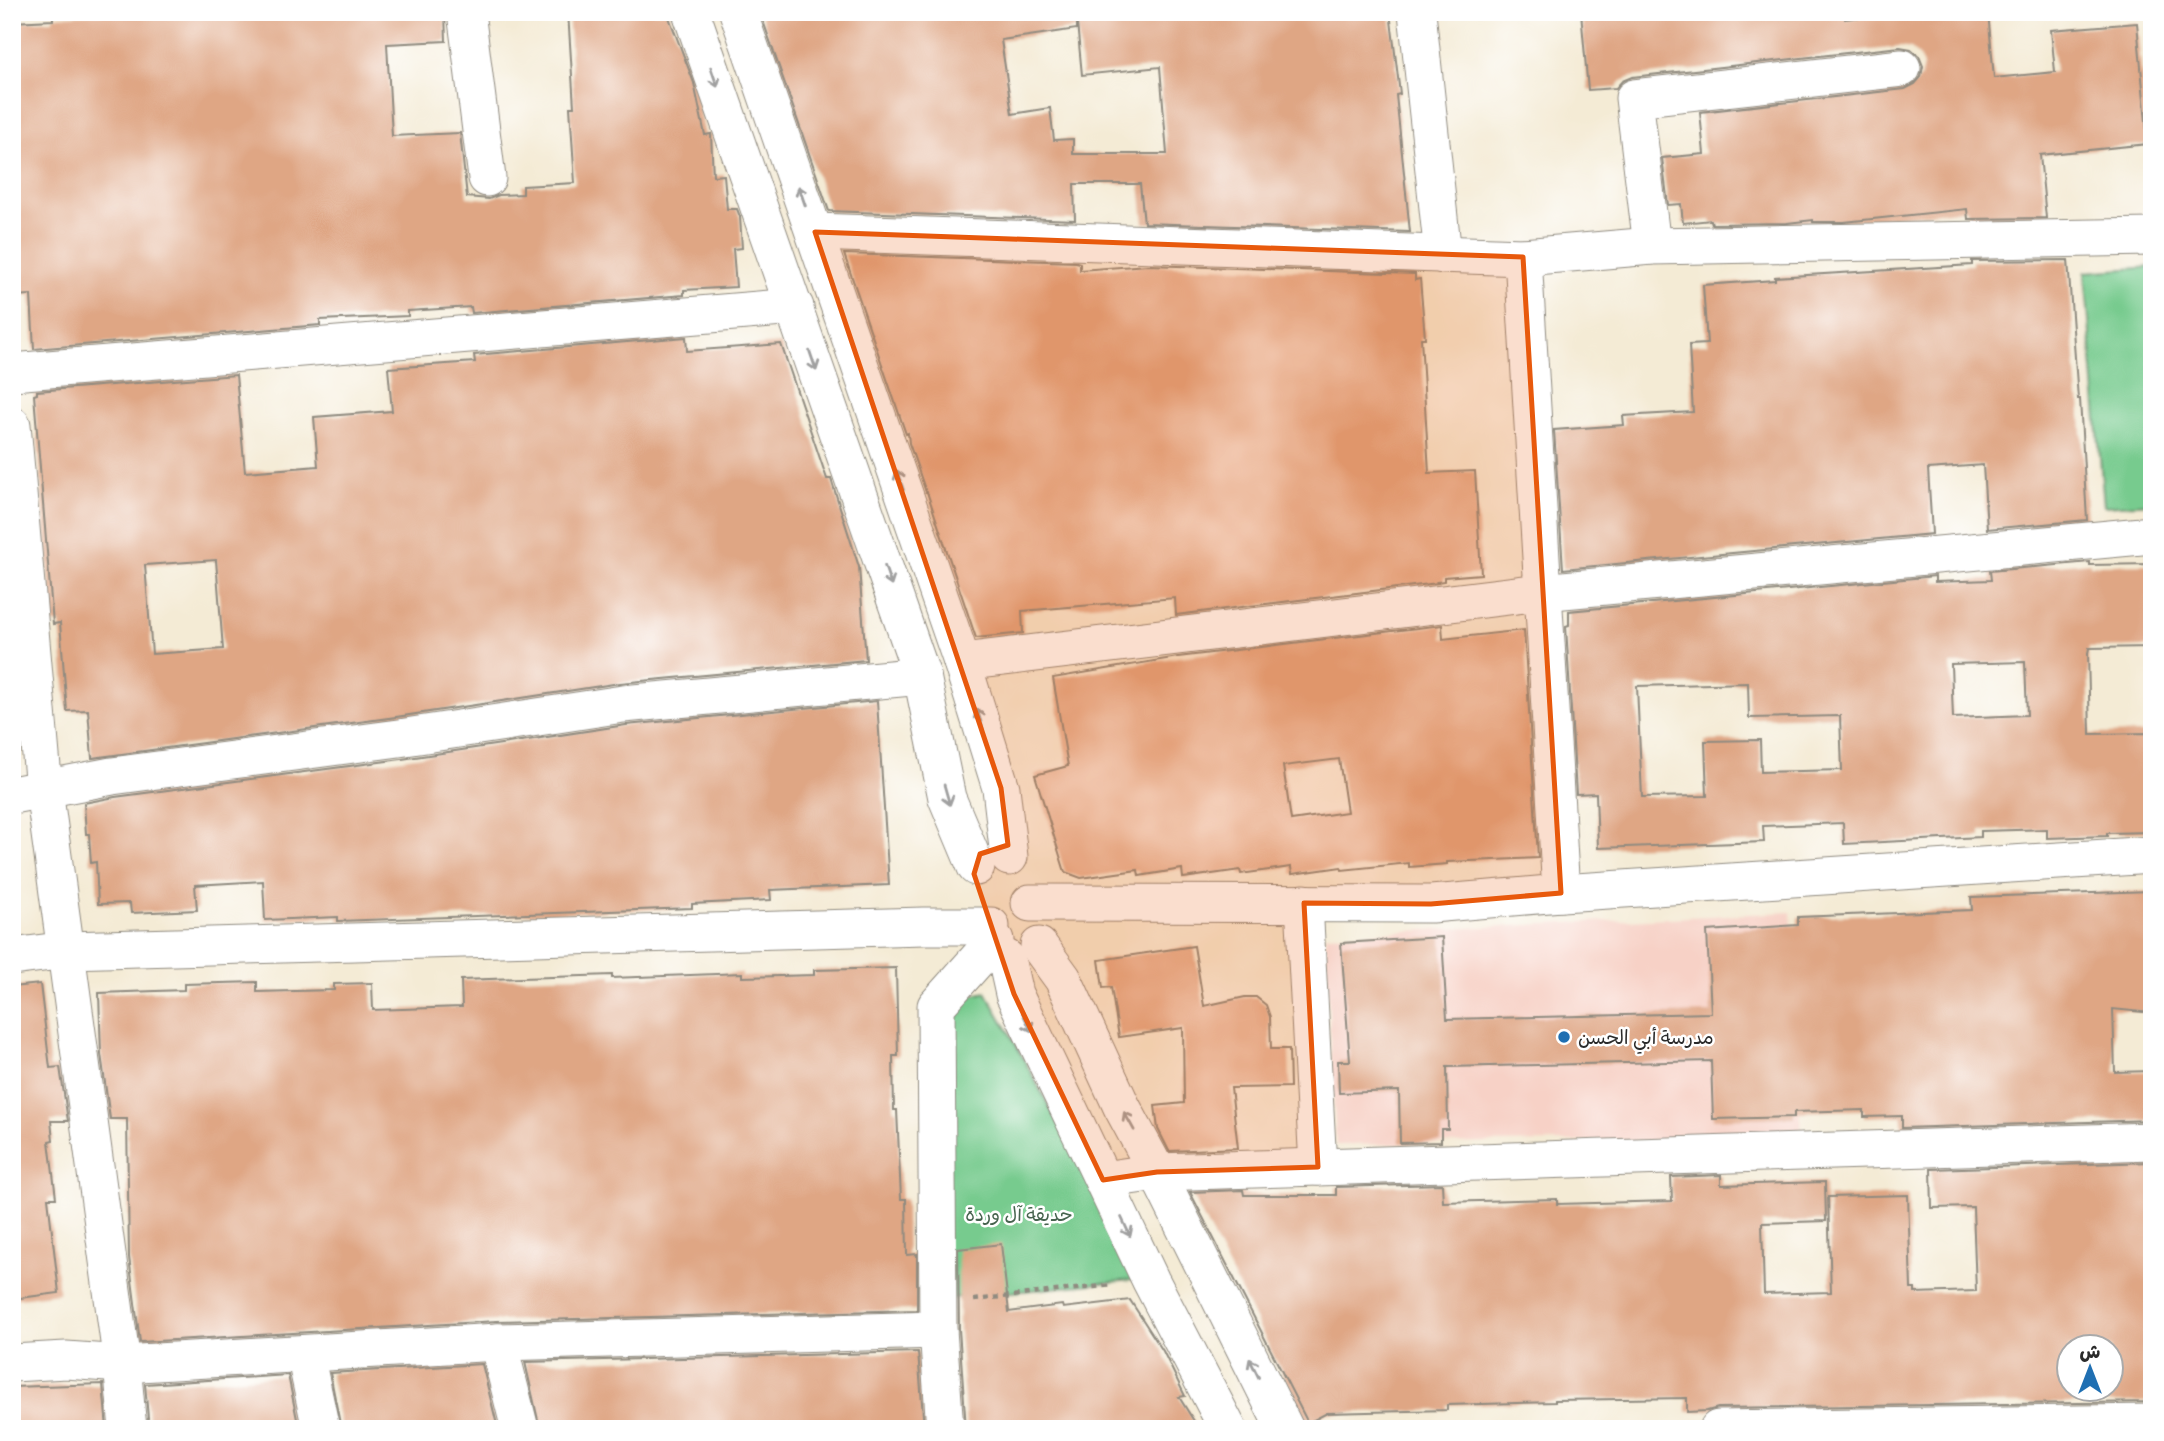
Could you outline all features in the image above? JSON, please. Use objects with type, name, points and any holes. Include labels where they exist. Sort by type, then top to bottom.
[{"type":"street","points":[[466,12],[487,178]]},
{"type":"street","points":[[691,12],[922,676],[947,798],[993,862]]},
{"type":"street","points":[[738,12],[962,662],[1002,788],[993,862]]},
{"type":"street","points":[[1417,12],[1443,255]]},
{"type":"street","points":[[1652,246],[1634,98],[1902,68]]},
{"type":"street","points":[[814,232],[1522,257],[1652,246],[2152,237]]},
{"type":"street","points":[[1522,257],[1561,893]]},
{"type":"street","points":[[12,372],[795,307]]},
{"type":"street","points":[[12,425],[28,793],[67,950],[122,1364],[128,1429]]},
{"type":"street","points":[[962,662],[1542,592],[2152,535]]},
{"type":"street","points":[[28,793],[112,776],[399,738],[623,704],[922,676]]},
{"type":"street","points":[[1030,903],[1432,904],[1561,893],[2152,855]]},
{"type":"street","points":[[12,957],[67,950],[925,926],[1008,942],[1041,937],[1017,863],[993,862],[974,874],[1008,942],[1014,995],[1151,1281],[1228,1429]]},
{"type":"street","points":[[1304,903],[1318,1167]]},
{"type":"street","points":[[1008,942],[1063,979],[1122,1107],[1285,1429]]},
{"type":"street","points":[[945,1429],[938,1317],[936,1006],[1008,942]]},
{"type":"street","points":[[1103,1180],[1157,1172],[2152,1141]]},
{"type":"street","points":[[12,1363],[66,1360],[122,1364],[938,1317]]},
{"type":"street","points":[[498,1342],[520,1429]]},
{"type":"street","points":[[305,1353],[321,1429]]},
{"type":"street","points":[[1718,1429],[2152,1423]]},
{"type":"path","points":[[938,1317],[1151,1281]]},
{"type":"highlighted area","points":[[815,232],[1523,257],[1561,893],[1431,904],[1304,903],[1318,1167],[1157,1172],[1103,1180],[1014,994],[974,874],[980,854],[1008,845],[1001,788]]},
{"type":"shaded area","name":"مدرسة أبي الحسن","points":[[1791,912],[1802,1139],[1336,1145],[1325,935]]},
{"type":"green space","points":[[2152,267],[2152,503],[2104,506],[2085,272]]},
{"type":"green space","name":"حديقة آل وردة","points":[[986,992],[1142,1279],[942,1299],[943,1003]]},
{"type":"building","points":[[101,12],[445,12],[446,41],[387,44],[392,136],[460,133],[467,197],[489,199],[499,195],[523,194],[523,186],[575,183],[570,107],[574,107],[568,12],[667,12],[694,83],[705,135],[711,134],[713,176],[724,175],[727,209],[737,209],[740,217],[742,248],[733,249],[736,287],[684,290],[684,295],[472,313],[471,307],[408,311],[408,316],[320,320],[320,325],[34,349],[31,295],[12,296],[12,235],[20,234],[15,130],[12,130],[12,22],[53,20],[53,16]]},
{"type":"building","points":[[760,12],[1390,12],[1400,94],[1396,95],[1410,232],[1144,223],[1140,184],[1074,184],[1075,220],[829,211]],"holes":[[[1077,23],[1082,75],[1160,67],[1167,154],[1073,154],[1073,139],[1054,140],[1050,108],[1012,114],[1001,40],[1077,29]]]},
{"type":"building","points":[[1581,12],[1678,12],[1679,16],[1724,12],[1844,12],[1845,19],[1909,12],[1988,12],[1994,78],[2055,72],[2051,30],[2137,23],[2148,144],[2040,155],[2046,218],[1968,219],[1967,209],[1844,222],[1813,220],[1712,224],[1711,220],[1683,223],[1681,204],[1668,205],[1662,158],[1704,154],[1700,112],[1905,89],[1921,77],[1923,66],[1919,56],[1911,49],[1900,47],[1632,77],[1622,81],[1616,88],[1588,90]]},
{"type":"building","points":[[844,254],[1076,262],[1080,263],[1080,270],[1148,265],[1415,274],[1415,280],[1420,279],[1425,338],[1421,338],[1429,473],[1475,471],[1481,574],[1444,577],[1444,581],[1438,583],[1176,615],[1175,598],[1022,611],[1023,633],[976,638],[909,443],[908,433],[906,434]]},
{"type":"building","points":[[2068,260],[2087,520],[1987,529],[1983,465],[1928,469],[1932,534],[1563,569],[1554,430],[1624,425],[1623,416],[1693,412],[1689,345],[1707,344],[1703,285],[1775,280],[1775,277],[1972,265],[1972,261]]},
{"type":"building","points":[[686,337],[687,351],[781,344],[827,479],[831,479],[859,567],[866,660],[620,683],[396,717],[92,758],[88,710],[67,711],[60,623],[53,624],[34,395],[37,391],[236,375],[245,472],[318,466],[314,417],[392,411],[388,368],[475,362],[474,355]],"holes":[[[216,560],[223,649],[152,654],[145,565]]]},
{"type":"building","points":[[2090,562],[2090,565],[2152,564],[2152,647],[2089,648],[2088,653],[2090,734],[2152,733],[2152,832],[2047,838],[2047,829],[1981,831],[1981,837],[1844,844],[1843,823],[1763,826],[1764,842],[1598,848],[1596,793],[1576,794],[1566,626],[1569,625],[1569,611],[1935,576],[1935,582],[1991,580],[1990,571]],"holes":[[[2025,662],[2027,715],[1953,718],[1951,664]],[[1748,683],[1749,718],[1840,716],[1842,770],[1761,772],[1760,740],[1705,741],[1707,796],[1642,797],[1637,686]]]},
{"type":"building","points":[[1442,625],[1443,639],[1524,630],[1538,858],[1447,862],[1409,867],[1409,863],[1342,870],[1341,867],[1292,874],[1291,867],[1241,874],[1240,870],[1183,878],[1182,869],[1139,876],[1138,870],[1081,878],[1065,872],[1035,775],[1068,766],[1053,678],[1178,657]],"holes":[[[1339,759],[1347,812],[1291,820],[1283,766]]]},
{"type":"building","points":[[877,701],[889,885],[770,890],[771,900],[692,904],[692,908],[338,921],[338,917],[265,920],[263,881],[195,885],[197,910],[131,913],[130,903],[98,904],[96,862],[91,863],[84,803],[626,725]]},
{"type":"building","points":[[2152,891],[2152,1013],[2113,1009],[2115,1072],[2152,1071],[2152,1120],[1902,1128],[1902,1116],[1864,1117],[1864,1110],[1794,1112],[1794,1117],[1713,1119],[1711,1061],[1447,1067],[1448,1129],[1441,1129],[1441,1142],[1400,1143],[1399,1091],[1339,1093],[1338,1061],[1350,1061],[1341,943],[1442,937],[1447,1019],[1711,1013],[1707,931],[1798,925],[1798,917],[1972,910],[1971,897]]},
{"type":"building","points":[[1194,946],[1204,1006],[1256,997],[1266,1005],[1270,1017],[1271,1049],[1289,1049],[1290,1087],[1231,1088],[1238,1148],[1169,1151],[1158,1129],[1155,1106],[1184,1103],[1183,1028],[1119,1037],[1111,987],[1103,988],[1099,960]]},
{"type":"building","points":[[896,968],[898,1056],[893,1056],[894,1110],[897,1110],[901,1199],[906,1199],[907,1255],[917,1254],[917,1310],[497,1321],[140,1342],[129,1257],[127,1119],[110,1119],[101,1054],[99,993],[184,990],[184,984],[257,982],[257,992],[334,990],[334,984],[372,983],[373,1010],[462,1007],[461,980],[742,973],[742,977],[814,975],[814,970]]},
{"type":"building","points":[[40,984],[50,1068],[60,1067],[68,1121],[51,1121],[53,1140],[49,1141],[56,1198],[48,1198],[59,1293],[12,1299],[12,987]]},
{"type":"building","points":[[2152,1162],[2152,1402],[1718,1408],[1687,1412],[1687,1398],[1555,1400],[1447,1405],[1447,1410],[1327,1413],[1308,1423],[1190,1192],[1243,1190],[1244,1195],[1336,1195],[1336,1187],[1442,1184],[1443,1202],[1557,1199],[1557,1204],[1672,1201],[1671,1177],[1721,1175],[1721,1185],[1825,1182],[1826,1221],[1762,1223],[1764,1294],[1831,1292],[1828,1197],[1908,1195],[1911,1289],[1915,1289],[1915,1293],[1976,1291],[1973,1207],[1932,1208],[1931,1169]]},
{"type":"building","points":[[1001,1244],[1009,1312],[1130,1300],[1163,1351],[1185,1396],[1179,1397],[1199,1429],[966,1429],[959,1329],[958,1249]]},
{"type":"building","points":[[918,1352],[924,1429],[540,1429],[525,1362]]},
{"type":"building","points":[[482,1364],[498,1429],[341,1429],[330,1373]]},
{"type":"building","points":[[288,1375],[299,1429],[149,1429],[145,1384]]},
{"type":"building","points":[[103,1384],[107,1429],[12,1429],[12,1387]]},
{"type":"place","name":"مدرسة أبي الحسن","points":[[1564,1037]]}]
